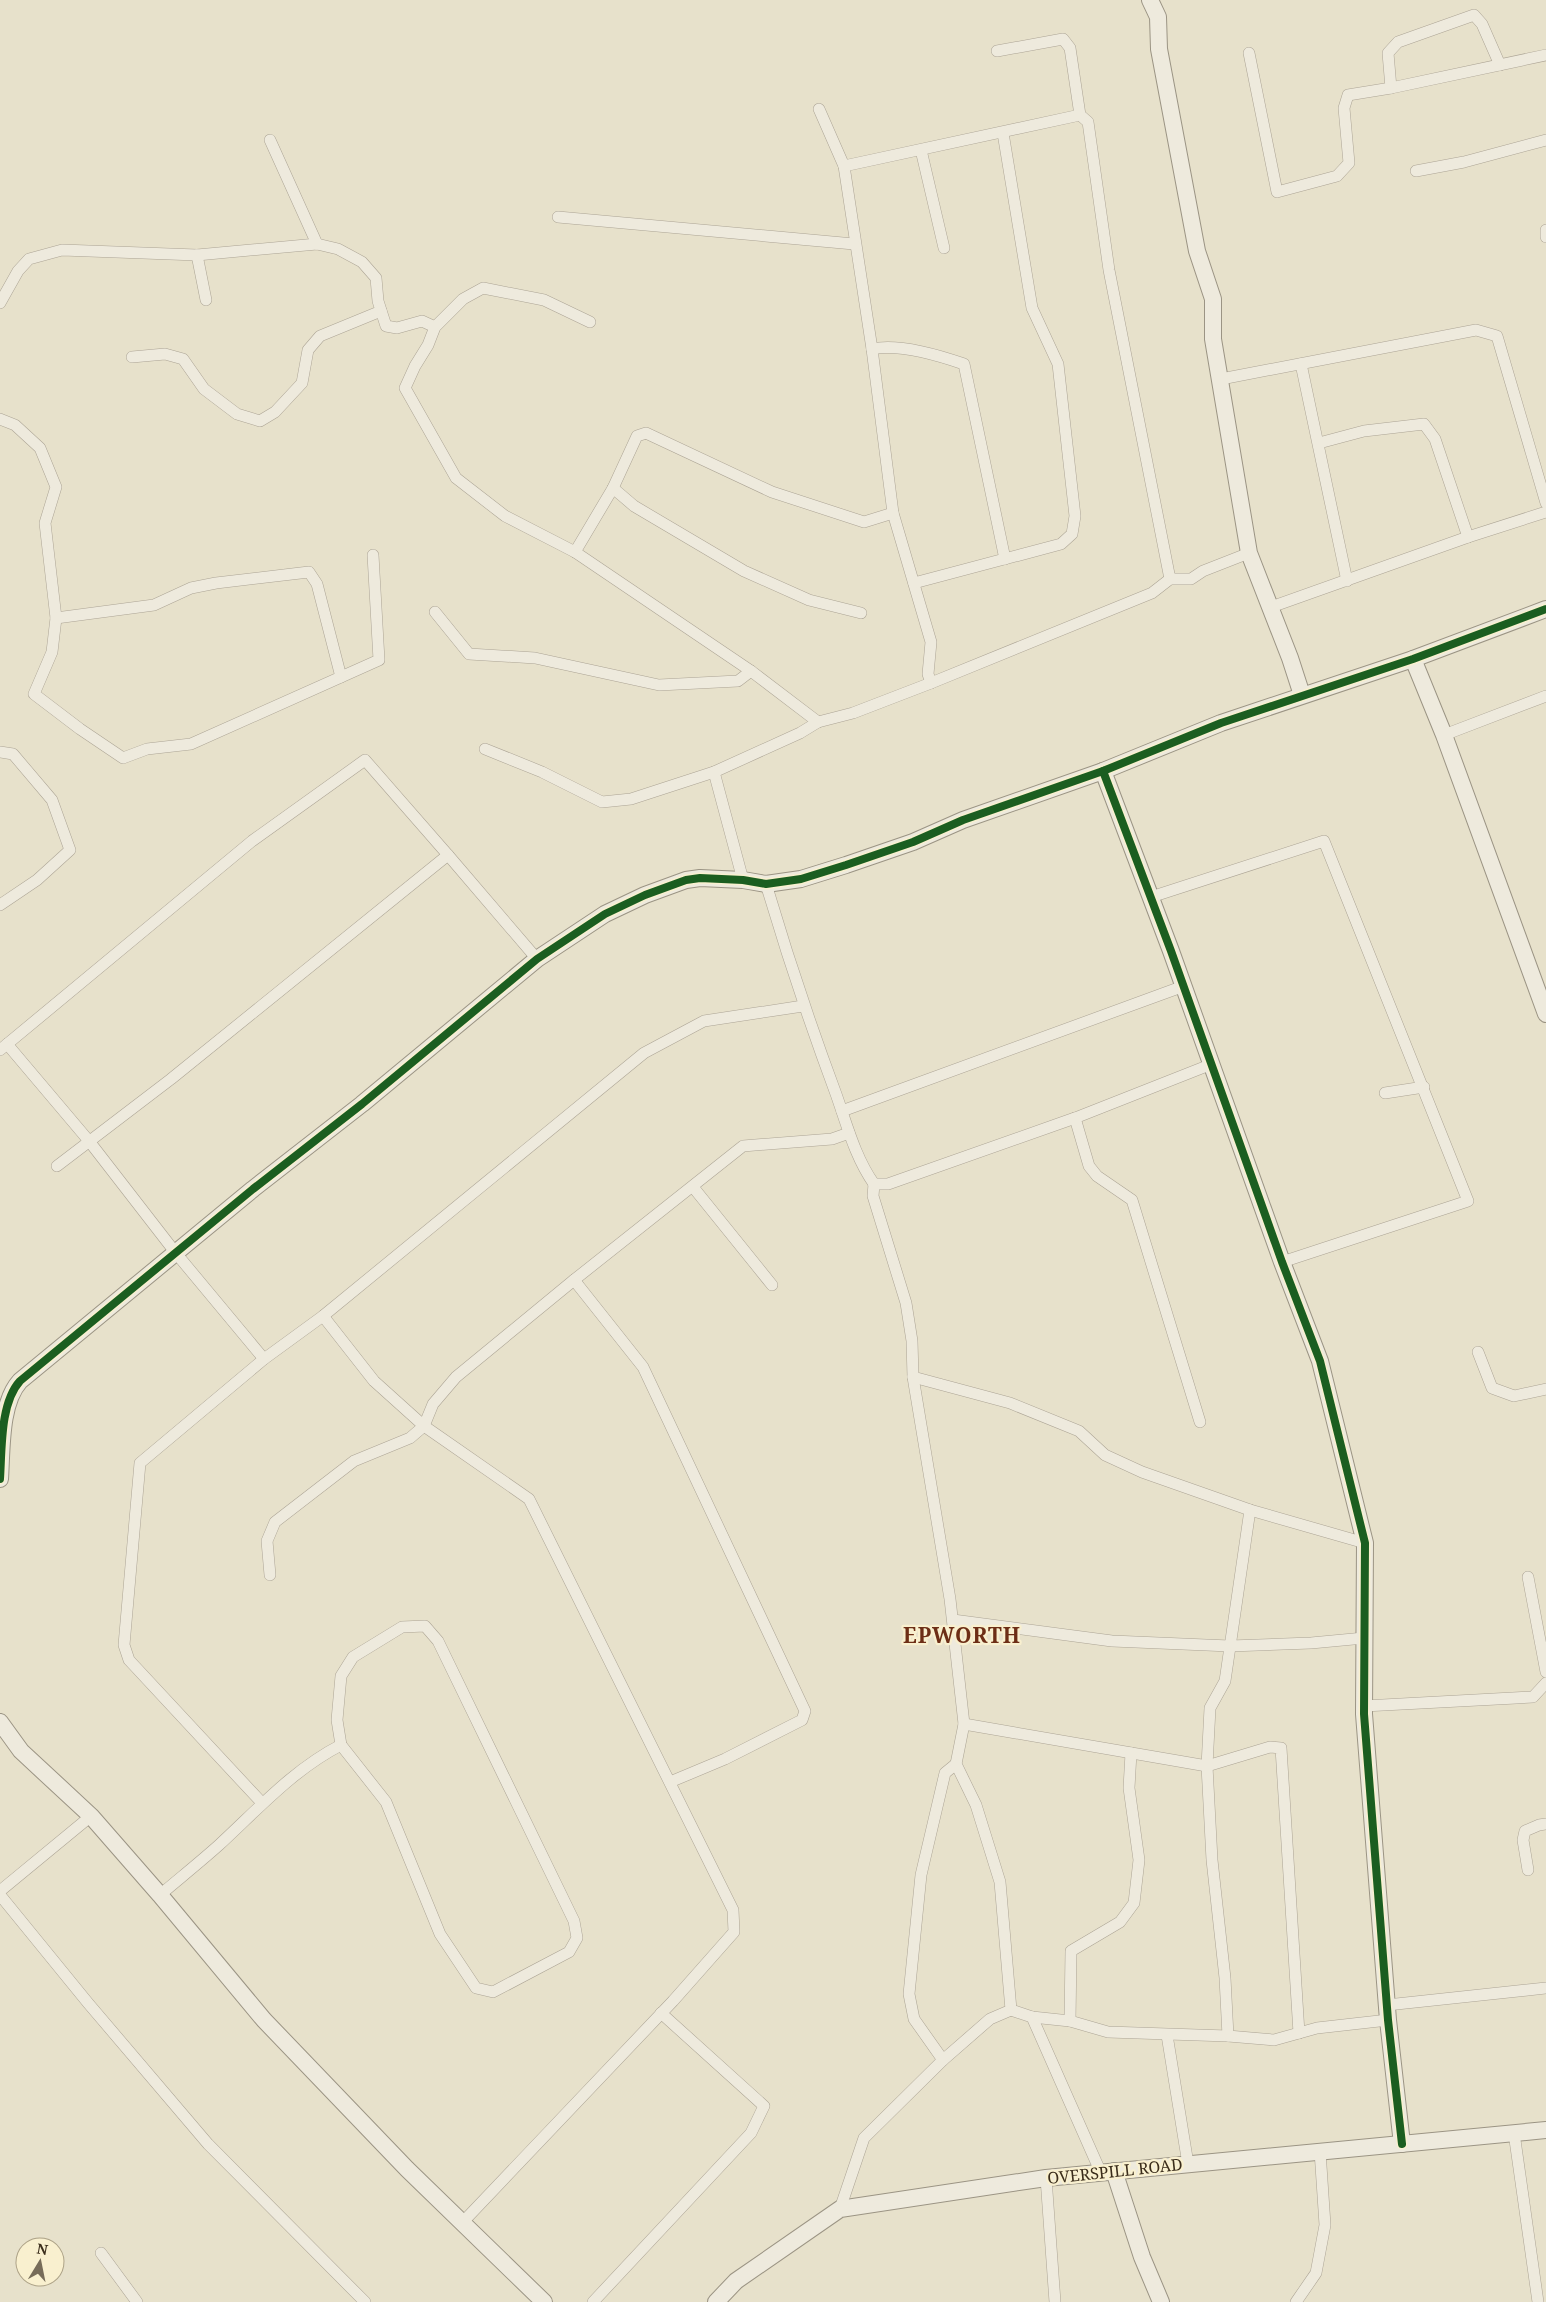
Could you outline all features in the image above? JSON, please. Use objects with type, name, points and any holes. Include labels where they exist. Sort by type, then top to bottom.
[{"type":"street","points":[[1150,0],[1158,17],[1158,49],[1197,251],[1213,299],[1213,339],[1249,553],[1271,607],[1302,695]]},
{"type":"street","points":[[1391,88],[1388,52],[1398,42],[1474,14],[1482,24],[1500,65]]},
{"type":"street","points":[[997,51],[1063,39],[1070,48],[1080,115],[1088,122],[1109,270],[1170,579]]},
{"type":"street","points":[[1249,53],[1276,192],[1337,176],[1349,163],[1344,108],[1348,95],[1391,88],[1546,55]]},
{"type":"street","points":[[819,109],[844,166],[854,244],[872,349],[893,513],[931,642],[928,674],[931,683]]},
{"type":"street","points":[[844,166],[1080,115]]},
{"type":"street","points":[[914,582],[1061,544],[1072,534],[1075,516],[1058,364],[1032,308],[1003,133]]},
{"type":"street","points":[[270,140],[316,244]]},
{"type":"street","points":[[1416,171],[1464,162],[1546,140]]},
{"type":"street","points":[[921,150],[944,248]]},
{"type":"street","points":[[558,217],[854,244]]},
{"type":"street","points":[[1546,230],[1546,237]]},
{"type":"street","points":[[0,303],[18,271],[29,259],[62,250],[197,255],[316,244],[338,249],[362,262],[376,278],[378,302],[386,326],[397,328],[422,321],[435,327]]},
{"type":"street","points":[[197,255],[206,300]]},
{"type":"street","points":[[590,322],[544,300],[483,288],[463,299],[435,327],[428,345],[415,366],[405,388],[456,478],[504,516],[575,552],[751,671],[818,722]]},
{"type":"street","points":[[132,357],[165,354],[183,359],[204,389],[237,414],[260,421],[275,412],[302,383],[308,350],[320,336],[381,311]]},
{"type":"street","points":[[1221,379],[1476,330],[1497,336],[1546,503]]},
{"type":"street","points":[[872,349],[884,346],[942,356],[964,364],[1005,559]]},
{"type":"street","points":[[1301,364],[1347,581]]},
{"type":"street","points":[[0,419],[15,425],[40,448],[56,487],[44,523],[56,618],[52,652],[34,694],[80,729],[123,758],[147,749],[191,744],[378,660],[373,555]]},
{"type":"street","points":[[1319,443],[1364,431],[1424,424],[1435,440],[1468,537]]},
{"type":"street","points":[[575,552],[613,488],[637,436],[646,433],[772,492],[799,501],[864,522],[893,513]]},
{"type":"street","points":[[613,488],[634,506],[744,571],[809,600],[861,613]]},
{"type":"street","points":[[1271,607],[1468,537],[1546,512]]},
{"type":"street","points":[[485,749],[542,772],[602,802],[631,799],[714,772],[800,733],[818,722],[853,713],[931,683],[1152,593],[1170,579],[1191,579],[1203,571],[1249,553]]},
{"type":"street","points":[[56,618],[154,605],[191,588],[216,583],[309,572],[317,584],[341,677]]},
{"type":"street","points":[[0,1479],[6,1405],[13,1388],[65,1342],[362,1104],[536,959],[605,914],[671,884],[700,878],[743,880],[766,884],[801,879],[846,865],[913,842],[963,820],[1103,770],[1212,727],[1413,659],[1546,608]]},
{"type":"street","points":[[435,612],[469,654],[536,658],[658,685],[738,681],[751,671]]},
{"type":"street","points":[[1413,659],[1444,735],[1546,1014]]},
{"type":"street","points":[[1444,735],[1546,696]]},
{"type":"street","points":[[0,752],[13,754],[52,800],[70,850],[37,880],[0,905]]},
{"type":"street","points":[[264,1359],[175,1252],[89,1141],[4,1047],[252,841],[365,760],[536,959]]},
{"type":"street","points":[[1103,770],[1184,986],[1282,1262],[1320,1361],[1365,1543],[1364,1706],[1387,2013],[1402,2144]]},
{"type":"street","points":[[714,772],[743,880]]},
{"type":"street","points":[[1151,897],[1324,840],[1468,1201],[1282,1262]]},
{"type":"street","points":[[57,1166],[179,1072],[448,855]]},
{"type":"street","points":[[766,884],[803,1006],[842,1111],[848,1133],[864,1170],[874,1184],[873,1196],[906,1303],[912,1341],[913,1377],[953,1620],[964,1724],[956,1764],[976,1805],[1000,1882],[1011,2010]]},
{"type":"street","points":[[842,1111],[1184,986]]},
{"type":"street","points":[[262,1803],[129,1660],[124,1645],[140,1463],[264,1359],[323,1316],[644,1052],[704,1021],[803,1006]]},
{"type":"street","points":[[874,1184],[888,1184],[1075,1118],[1212,1064]]},
{"type":"street","points":[[1385,1093],[1424,1087]]},
{"type":"street","points":[[1075,1118],[1088,1166],[1096,1176],[1132,1200],[1200,1422]]},
{"type":"street","points":[[270,1575],[267,1541],[275,1522],[354,1461],[410,1438],[424,1426],[433,1404],[456,1377],[574,1280],[743,1146],[832,1139],[848,1133]]},
{"type":"street","points":[[693,1187],[772,1286]]},
{"type":"street","points":[[574,1280],[643,1367],[805,1711],[802,1720],[725,1758],[670,1782]]},
{"type":"street","points":[[323,1316],[374,1382],[424,1426],[529,1499],[733,1910],[734,1932],[661,2013],[462,2223]]},
{"type":"street","points":[[1478,1352],[1492,1388],[1514,1396],[1546,1389]]},
{"type":"street","points":[[913,1377],[1010,1403],[1079,1431],[1105,1455],[1142,1472],[1250,1510],[1365,1543]]},
{"type":"street","points":[[1228,2036],[1225,1978],[1212,1860],[1207,1766],[1210,1708],[1225,1681],[1250,1510]]},
{"type":"street","points":[[1528,1577],[1546,1672]]},
{"type":"street","points":[[953,1620],[1112,1641],[1230,1646],[1311,1643],[1364,1638]]},
{"type":"street","points":[[425,1626],[438,1641],[574,1921],[576,1938],[569,1952],[493,1992],[476,1988],[440,1934],[386,1802],[341,1745],[337,1720],[341,1676],[353,1657],[402,1627],[425,1626]]},
{"type":"street","points":[[1364,1706],[1533,1697],[1546,1682]]},
{"type":"street","points":[[0,1722],[28,1758],[91,1816],[160,1895],[264,2020],[407,2169],[544,2302]]},
{"type":"street","points":[[964,1724],[1207,1766],[1270,1747],[1281,1748],[1300,2033]]},
{"type":"street","points":[[160,1895],[218,1846],[262,1803],[318,1757],[341,1745]]},
{"type":"street","points":[[1070,2021],[1072,1950],[1120,1922],[1134,1902],[1140,1860],[1129,1788],[1131,1752]]},
{"type":"street","points":[[943,2060],[914,2019],[909,1994],[921,1875],[945,1773],[956,1764]]},
{"type":"street","points":[[0,1892],[91,1816]]},
{"type":"street","points":[[1528,1870],[1523,1840],[1525,1831],[1546,1824]]},
{"type":"street","points":[[0,1895],[88,2003],[208,2144],[364,2302]]},
{"type":"street","points":[[840,2209],[864,2138],[943,2060],[990,2019],[1011,2010],[1032,2017],[1070,2021],[1108,2032],[1228,2036],[1274,2040],[1316,2028],[1387,2013],[1546,1988]]},
{"type":"street","points":[[593,2302],[751,2133],[764,2106],[661,2013]]},
{"type":"street","points":[[1032,2017],[1107,2172],[1161,2302]]},
{"type":"street","points":[[1168,2035],[1188,2164]]},
{"type":"street","name":"OVERSPILL ROAD","points":[[716,2302],[736,2281],[840,2209],[1046,2178],[1546,2130]]},
{"type":"street","points":[[1514,2133],[1538,2302]]},
{"type":"street","points":[[1296,2302],[1316,2273],[1325,2225],[1320,2151]]},
{"type":"street","points":[[1046,2178],[1056,2302]]},
{"type":"street","points":[[101,2253],[137,2302]]},
{"type":"cycle path","points":[[0,1479],[5,1414],[13,1390],[20,1381],[253,1189],[362,1104],[537,959],[605,914],[645,895],[686,880],[700,878],[743,880],[766,884],[801,879],[846,865],[913,842],[963,820],[1103,771],[1221,723],[1413,659],[1546,609]]},
{"type":"cycle path","points":[[1103,771],[1171,951],[1282,1262],[1320,1361],[1365,1543],[1364,1714],[1388,2020],[1402,2144]]},
{"type":"district","name":"EPWORTH","points":[[962,1636]]}]
